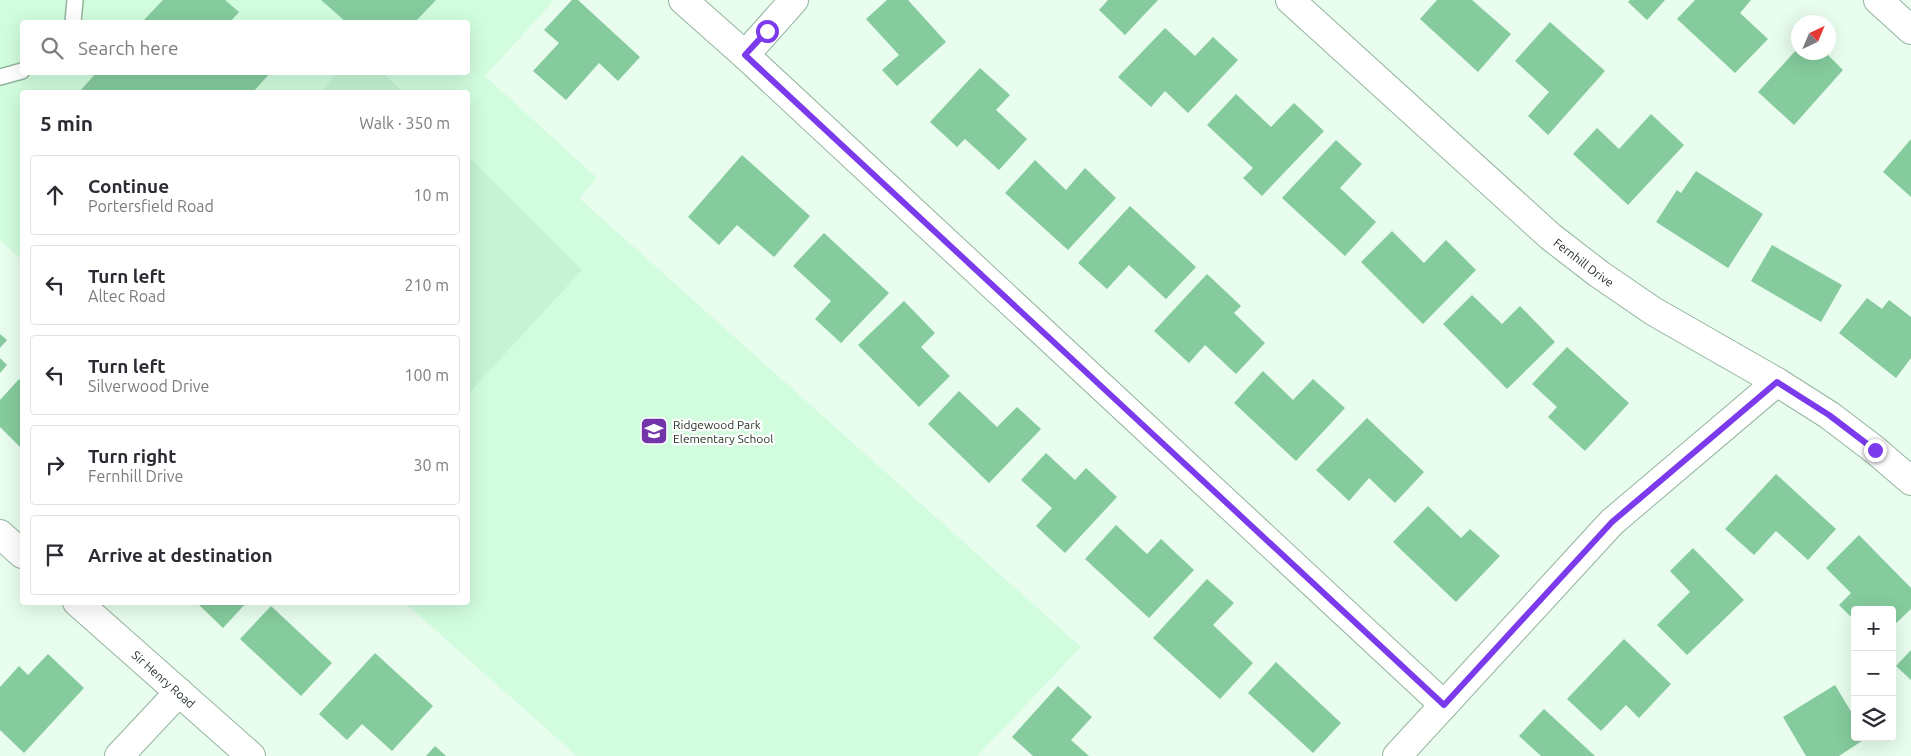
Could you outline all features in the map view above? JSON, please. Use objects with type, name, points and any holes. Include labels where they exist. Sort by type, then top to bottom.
[{"type":"street","points":[[683,0],[745,55],[1444,705]]},
{"type":"street","points":[[745,55],[794,0]]},
{"type":"street","name":"Fernhill Drive","points":[[1290,0],[1551,237],[1599,274],[1653,311],[1777,382],[1829,415],[1911,480]]},
{"type":"street","points":[[1878,0],[1911,30]]},
{"type":"street","points":[[1397,756],[1612,522],[1777,382]]},
{"type":"street","points":[[0,534],[20,552]]},
{"type":"street","name":"Sir Henry Road","points":[[80,605],[251,756]]},
{"type":"street","points":[[119,756],[179,692]]},
{"type":"lane","points":[[73,20],[75,0]]},
{"type":"lane","points":[[0,77],[20,72]]},
{"type":"shaded area","name":"Ridgewood Park Elementary School","points":[[0,0],[554,0],[485,76],[597,178],[579,198],[1081,647],[977,756],[577,756],[407,605],[470,605],[470,90],[20,90],[20,258],[0,240]]},
{"type":"shaded area","points":[[335,75],[385,75],[401,90],[322,90]]},
{"type":"shaded area","points":[[470,158],[582,270],[470,392]]},
{"type":"building","points":[[163,0],[225,0],[239,12],[232,20],[144,20]]},
{"type":"building","points":[[321,0],[436,0],[417,20],[344,20]]},
{"type":"building","points":[[572,0],[578,0],[640,57],[618,81],[599,63],[566,100],[533,71],[559,43],[544,30]]},
{"type":"building","points":[[887,0],[908,0],[946,42],[897,86],[882,70],[899,55],[866,19]]},
{"type":"building","points":[[1108,0],[1158,0],[1125,35],[1099,10]]},
{"type":"building","points":[[1437,0],[1472,0],[1511,34],[1478,72],[1420,19]]},
{"type":"building","points":[[1630,0],[1665,0],[1647,20],[1628,2]]},
{"type":"building","points":[[1695,0],[1751,0],[1740,13],[1768,39],[1735,73],[1677,19]]},
{"type":"building","points":[[1550,22],[1605,71],[1548,135],[1528,116],[1549,92],[1515,61]]},
{"type":"building","points":[[1165,28],[1195,56],[1213,37],[1238,60],[1188,113],[1165,91],[1151,107],[1118,77]]},
{"type":"building","points":[[1791,56],[1791,60],[1833,60],[1843,70],[1794,125],[1758,92]]},
{"type":"building","points":[[980,68],[1010,95],[996,110],[1027,139],[999,170],[965,139],[957,147],[930,122]]},
{"type":"building","points":[[94,75],[268,75],[255,90],[81,90]]},
{"type":"building","points":[[1236,94],[1271,127],[1294,103],[1324,131],[1262,196],[1243,178],[1253,168],[1207,125]]},
{"type":"building","points":[[1651,114],[1684,145],[1628,205],[1573,154],[1597,128],[1619,149]]},
{"type":"building","points":[[1911,139],[1911,197],[1883,172]]},
{"type":"building","points":[[1336,140],[1362,164],[1340,188],[1376,222],[1345,256],[1282,198]]},
{"type":"building","points":[[742,155],[810,216],[774,257],[737,225],[719,245],[688,217]]},
{"type":"building","points":[[1035,160],[1066,190],[1085,168],[1116,198],[1068,250],[1005,193]]},
{"type":"building","points":[[1696,171],[1763,214],[1728,268],[1656,222],[1677,190],[1681,193]]},
{"type":"building","points":[[1130,206],[1196,267],[1166,299],[1129,265],[1107,289],[1078,263]]},
{"type":"building","points":[[1392,231],[1424,263],[1446,240],[1476,270],[1423,324],[1361,262]]},
{"type":"building","points":[[824,233],[889,293],[841,343],[815,319],[831,301],[793,266]]},
{"type":"building","points":[[1772,245],[1842,285],[1821,322],[1751,281]]},
{"type":"building","points":[[1207,274],[1241,306],[1234,313],[1265,343],[1236,374],[1205,345],[1189,363],[1154,331]]},
{"type":"building","points":[[1472,295],[1502,324],[1520,306],[1555,342],[1507,389],[1443,324]]},
{"type":"building","points":[[1867,298],[1882,309],[1889,300],[1911,317],[1911,358],[1896,378],[1839,333]]},
{"type":"building","points":[[904,301],[935,333],[921,347],[950,376],[919,407],[858,345]]},
{"type":"building","points":[[0,334],[7,340],[0,348]]},
{"type":"building","points":[[1567,347],[1629,403],[1585,451],[1548,417],[1557,407],[1532,384]]},
{"type":"building","points":[[0,358],[7,365],[0,373]]},
{"type":"building","points":[[1263,371],[1293,400],[1313,379],[1345,408],[1296,461],[1234,403]]},
{"type":"building","points":[[19,379],[20,447],[0,427],[0,400]]},
{"type":"building","points":[[959,391],[997,427],[1017,407],[1041,429],[989,483],[928,424]]},
{"type":"building","points":[[1367,418],[1424,472],[1395,503],[1369,478],[1349,501],[1316,470]]},
{"type":"building","points":[[1046,453],[1075,480],[1086,468],[1117,497],[1065,553],[1036,526],[1052,508],[1021,480]]},
{"type":"building","points":[[1776,474],[1836,529],[1808,560],[1776,531],[1754,555],[1725,529]]},
{"type":"building","points":[[1428,506],[1461,538],[1470,529],[1500,556],[1456,602],[1393,542]]},
{"type":"building","points":[[1116,525],[1147,554],[1161,539],[1194,570],[1149,618],[1085,559]]},
{"type":"building","points":[[1859,535],[1911,588],[1911,609],[1896,623],[1896,606],[1851,606],[1851,617],[1839,605],[1851,593],[1826,568]]},
{"type":"building","points":[[1693,548],[1744,600],[1687,655],[1657,625],[1690,592],[1670,571]]},
{"type":"building","points":[[1207,579],[1234,603],[1213,625],[1253,663],[1220,699],[1153,638]]},
{"type":"building","points":[[199,605],[244,605],[223,628]]},
{"type":"building","points":[[271,606],[332,663],[301,696],[240,639]]},
{"type":"building","points":[[1624,639],[1671,684],[1639,718],[1626,705],[1601,731],[1567,699]]},
{"type":"building","points":[[1911,650],[1911,680],[1896,666]]},
{"type":"building","points":[[375,653],[433,706],[392,751],[362,724],[347,740],[319,714]]},
{"type":"building","points":[[48,654],[84,688],[24,753],[0,730],[0,687],[19,666],[28,675]]},
{"type":"building","points":[[1276,662],[1341,723],[1313,753],[1248,693]]},
{"type":"building","points":[[1835,685],[1851,711],[1851,741],[1862,741],[1839,756],[1806,756],[1783,717]]},
{"type":"building","points":[[1058,686],[1092,717],[1071,740],[1089,756],[1033,756],[1012,737]]},
{"type":"building","points":[[1544,709],[1595,756],[1541,756],[1519,736]]},
{"type":"building","points":[[435,746],[446,756],[426,756]]},
{"type":"place","name":"Ridgewood Park Elementary School","points":[[654,431]]},
{"type":"route","points":[[767,31],[745,55],[1444,705],[1612,522],[1777,382],[1829,415],[1875,450]]}]
